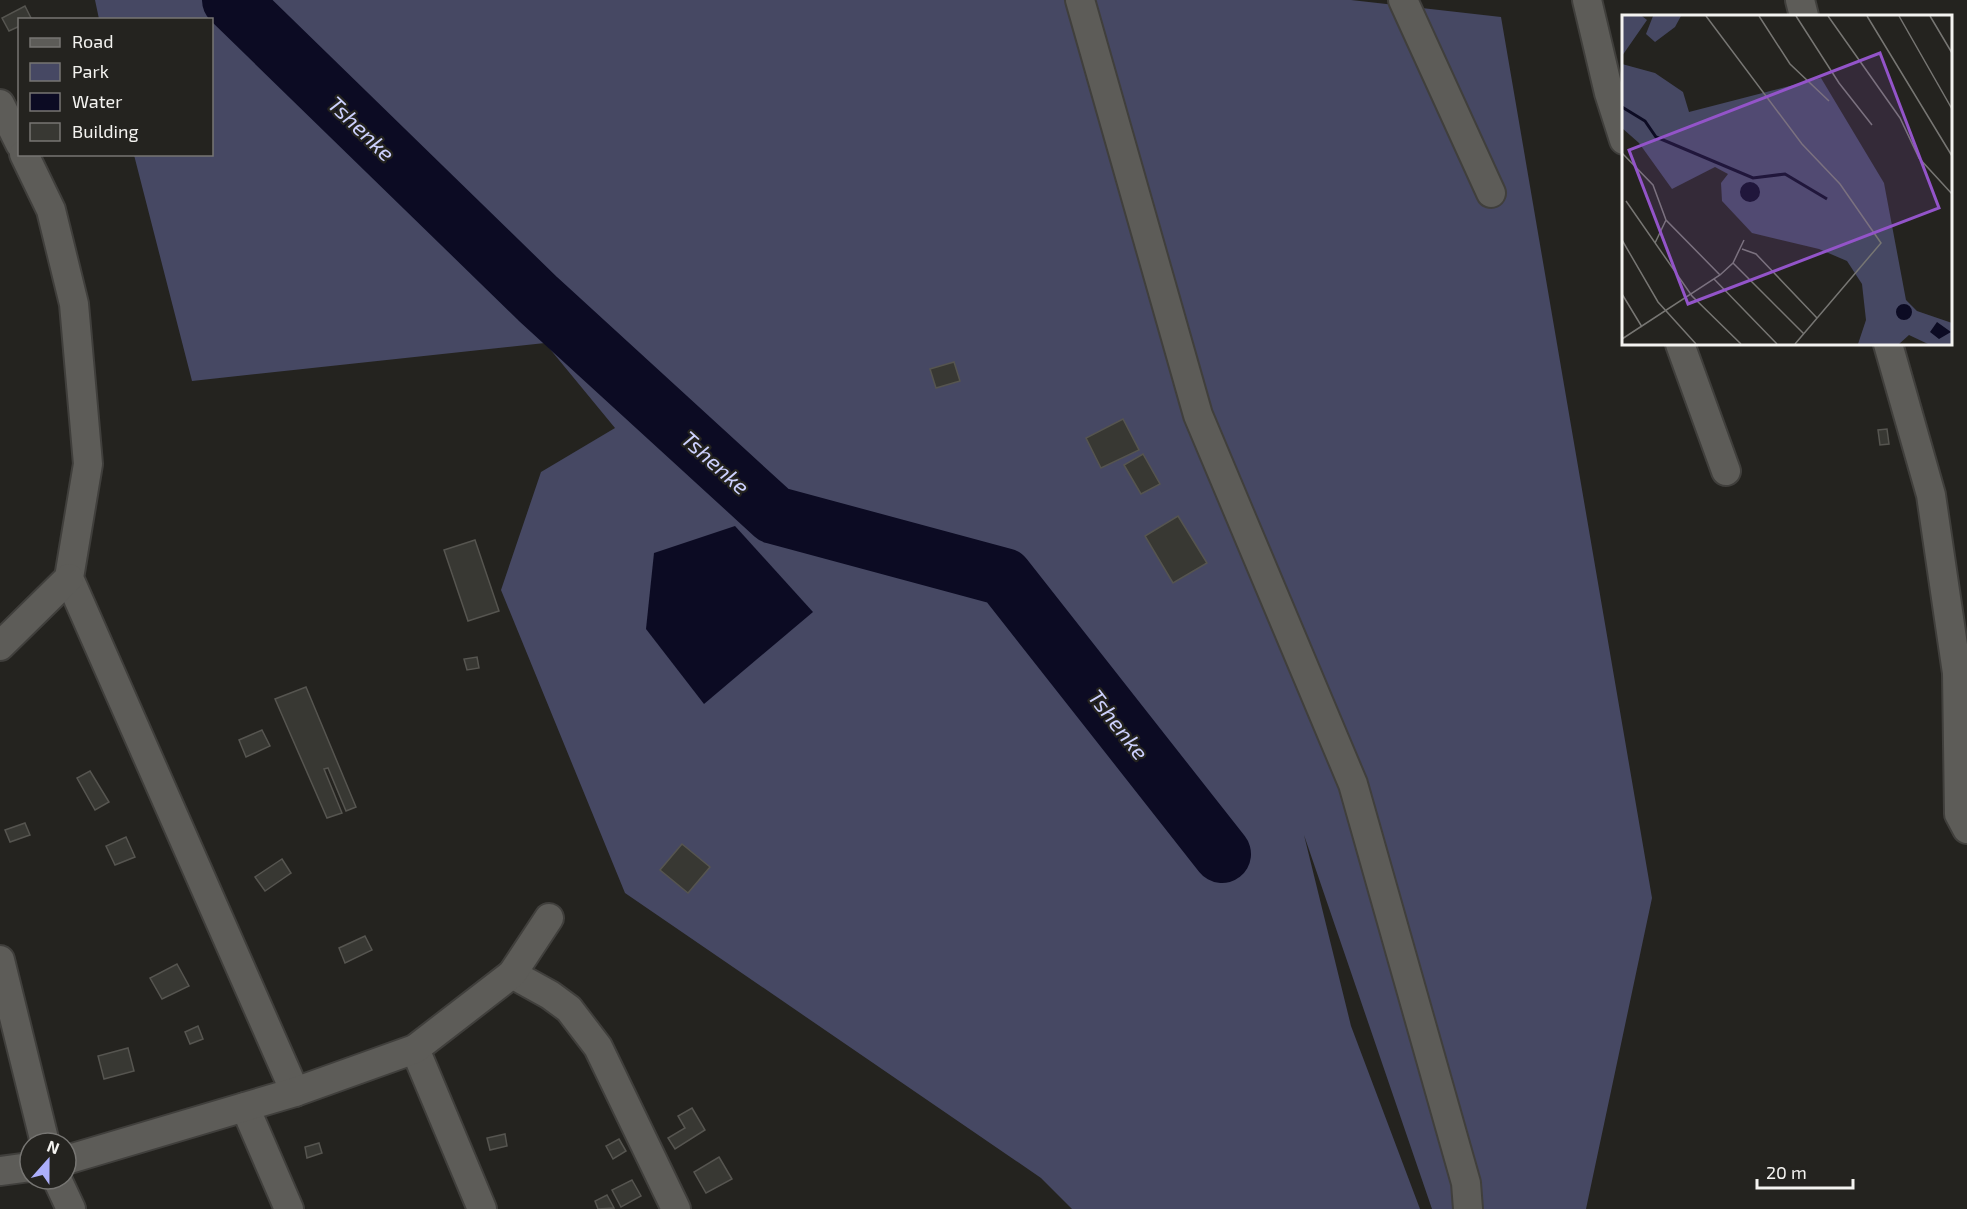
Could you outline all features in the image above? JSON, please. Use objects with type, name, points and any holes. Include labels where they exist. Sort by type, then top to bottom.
[{"type":"street","points":[[1080,0],[1198,415],[1353,784],[1467,1183],[1468,1209]]},
{"type":"street","points":[[1403,0],[1491,193]]},
{"type":"street","points":[[1587,0],[1622,137]]},
{"type":"street","points":[[1800,0],[1804,15]]},
{"type":"street","points":[[0,104],[18,140]]},
{"type":"street","points":[[25,156],[51,210],[74,304],[88,464],[69,578],[295,1092]]},
{"type":"street","points":[[1680,345],[1726,471]]},
{"type":"street","points":[[1888,345],[1931,495],[1957,673],[1959,814],[1967,829]]},
{"type":"street","points":[[0,646],[69,578]]},
{"type":"street","points":[[78,1156],[295,1092],[415,1048],[512,974],[549,918]]},
{"type":"street","points":[[0,960],[42,1131]]},
{"type":"street","points":[[512,974],[550,994],[569,1009],[598,1047],[676,1209]]},
{"type":"street","points":[[415,1048],[482,1209]]},
{"type":"street","points":[[245,1107],[289,1209]]},
{"type":"street","points":[[0,1171],[18,1169]]},
{"type":"street","points":[[63,1191],[71,1209]]},
{"type":"green space","points":[[95,0],[1351,0],[1501,17],[1652,898],[1586,1209],[1432,1209],[1304,835],[1351,1026],[1420,1209],[1072,1209],[1041,1178],[625,893],[501,590],[541,472],[615,428],[545,343],[192,381],[134,156],[213,156],[213,18],[99,18]]},
{"type":"water","points":[[735,526],[813,612],[704,704],[646,629],[654,553]]},
{"type":"building","points":[[25,6],[31,18],[18,18],[18,27],[9,31],[2,18]]},
{"type":"building","points":[[954,362],[960,381],[936,388],[930,369]]},
{"type":"building","points":[[1123,419],[1139,450],[1101,468],[1086,438]]},
{"type":"building","points":[[1887,429],[1889,444],[1880,445],[1878,430]]},
{"type":"building","points":[[1143,454],[1160,484],[1141,494],[1124,465]]},
{"type":"building","points":[[1178,516],[1207,563],[1173,583],[1145,536]]},
{"type":"building","points":[[475,540],[499,611],[468,621],[444,550]]},
{"type":"building","points":[[477,657],[479,668],[467,670],[464,659]]},
{"type":"building","points":[[306,687],[356,807],[346,811],[328,768],[324,769],[342,813],[327,818],[275,699]]},
{"type":"building","points":[[262,730],[270,746],[246,757],[239,740]]},
{"type":"building","points":[[90,771],[109,802],[95,810],[77,778]]},
{"type":"building","points":[[25,823],[30,835],[10,842],[5,830]]},
{"type":"building","points":[[126,837],[135,857],[115,865],[106,846]]},
{"type":"building","points":[[682,844],[710,867],[688,893],[660,870]]},
{"type":"building","points":[[282,859],[291,873],[265,891],[255,877]]},
{"type":"building","points":[[365,936],[372,950],[345,963],[339,948]]},
{"type":"building","points":[[177,964],[189,986],[162,999],[150,978]]},
{"type":"building","points":[[198,1026],[203,1039],[190,1044],[185,1032]]},
{"type":"building","points":[[128,1048],[134,1071],[104,1079],[98,1056]]},
{"type":"building","points":[[692,1108],[705,1130],[675,1149],[668,1138],[685,1128],[678,1116]]},
{"type":"building","points":[[505,1134],[507,1146],[490,1150],[487,1138]]},
{"type":"building","points":[[619,1139],[626,1151],[613,1159],[606,1146]]},
{"type":"building","points":[[319,1143],[322,1153],[307,1158],[305,1147]]},
{"type":"building","points":[[719,1157],[732,1179],[706,1193],[694,1172]]},
{"type":"building","points":[[632,1180],[641,1196],[621,1207],[612,1190]]},
{"type":"building","points":[[607,1195],[614,1208],[598,1209],[595,1201]]},
{"type":"waterway","name":"Tshenke","points":[[231,0],[538,299],[774,515],[1004,577],[1222,854]]}]
